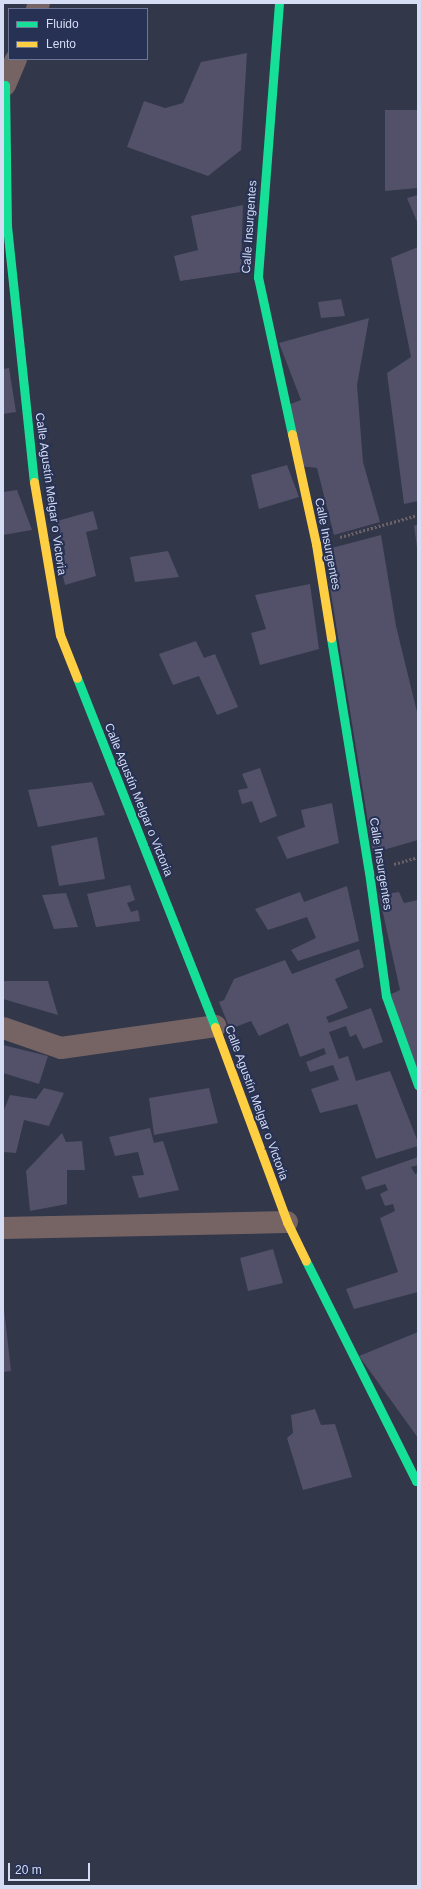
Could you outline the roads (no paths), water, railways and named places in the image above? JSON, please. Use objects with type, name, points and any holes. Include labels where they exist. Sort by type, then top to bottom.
[{"type":"street","name":"Calle Insurgentes","points":[[278,3],[258,277],[316,544],[368,864],[386,996],[418,1085]]},
{"type":"street","points":[[4,87],[16,60]]},
{"type":"street","name":"Calle Agustín Melgar o Victoria","points":[[4,87],[7,226],[32,468],[60,635],[215,1026],[287,1222],[417,1480]]},
{"type":"street","points":[[3,1028],[61,1048],[215,1026]]},
{"type":"street","points":[[3,1228],[287,1222]]}]
